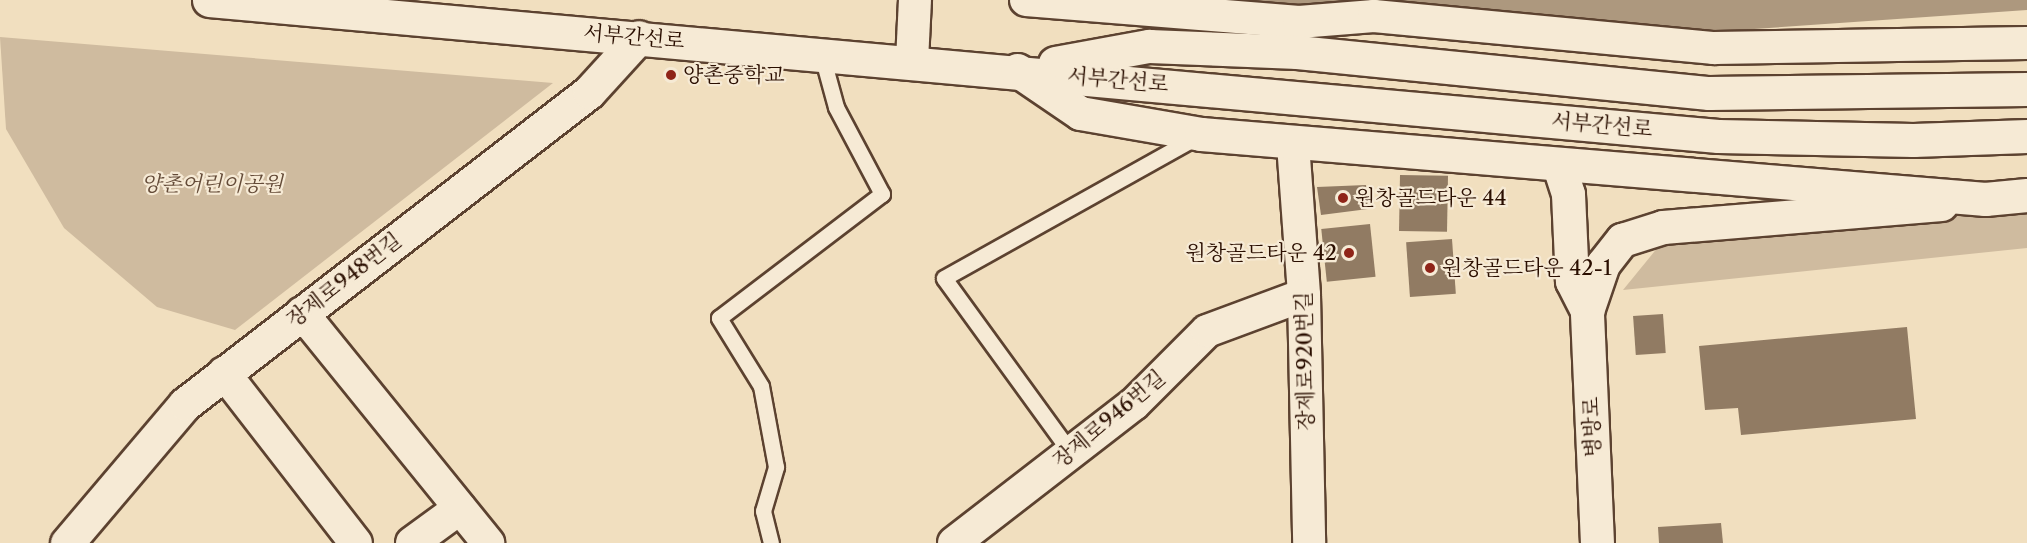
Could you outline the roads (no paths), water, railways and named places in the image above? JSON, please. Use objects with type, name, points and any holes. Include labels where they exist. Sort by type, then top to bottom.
[{"type":"street","name":"서부간선로","points":[[209,0],[821,52],[1718,136],[1913,140],[2027,136]]},
{"type":"street","points":[[912,61],[915,0]]},
{"type":"street","points":[[1026,0],[1299,20],[1709,93],[2027,89]]},
{"type":"street","points":[[1017,70],[1299,20],[1374,16],[1714,48],[2027,43]]},
{"type":"street","name":"장제로948번길","points":[[67,543],[185,404],[589,92],[639,37]]},
{"type":"street","points":[[1017,70],[1080,113],[1201,134],[1293,144],[1985,199]]},
{"type":"street","name":"장제로920번길","points":[[1293,144],[1304,294],[1310,543]]},
{"type":"street","points":[[1559,166],[1568,194],[1572,281],[1587,310]]},
{"type":"street","points":[[1587,310],[1604,264],[1622,240],[1663,227],[2027,195]]},
{"type":"street","name":"장제로946번길","points":[[954,543],[1134,404],[1207,331],[1304,294]]},
{"type":"street","name":"병방로","points":[[1587,310],[1597,543]]},
{"type":"street","points":[[302,313],[488,543]]},
{"type":"street","points":[[224,373],[356,543]]},
{"type":"street","points":[[412,543],[459,508]]},
{"type":"lane","points":[[771,543],[763,511],[776,467],[761,386],[719,318],[882,194],[836,106],[821,52]]},
{"type":"lane","points":[[1071,453],[944,278],[1201,134]]},
{"type":"place","name":"양촌중학교","points":[[671,75]]},
{"type":"place","name":"원창골드타운 44","points":[[1343,198]]},
{"type":"place","name":"원창골드타운 42","points":[[1349,253]]},
{"type":"place","name":"원창골드타운 42-1","points":[[1430,268]]},
{"type":"park label","name":"양촌어린이공원","points":[[212,184]]}]
